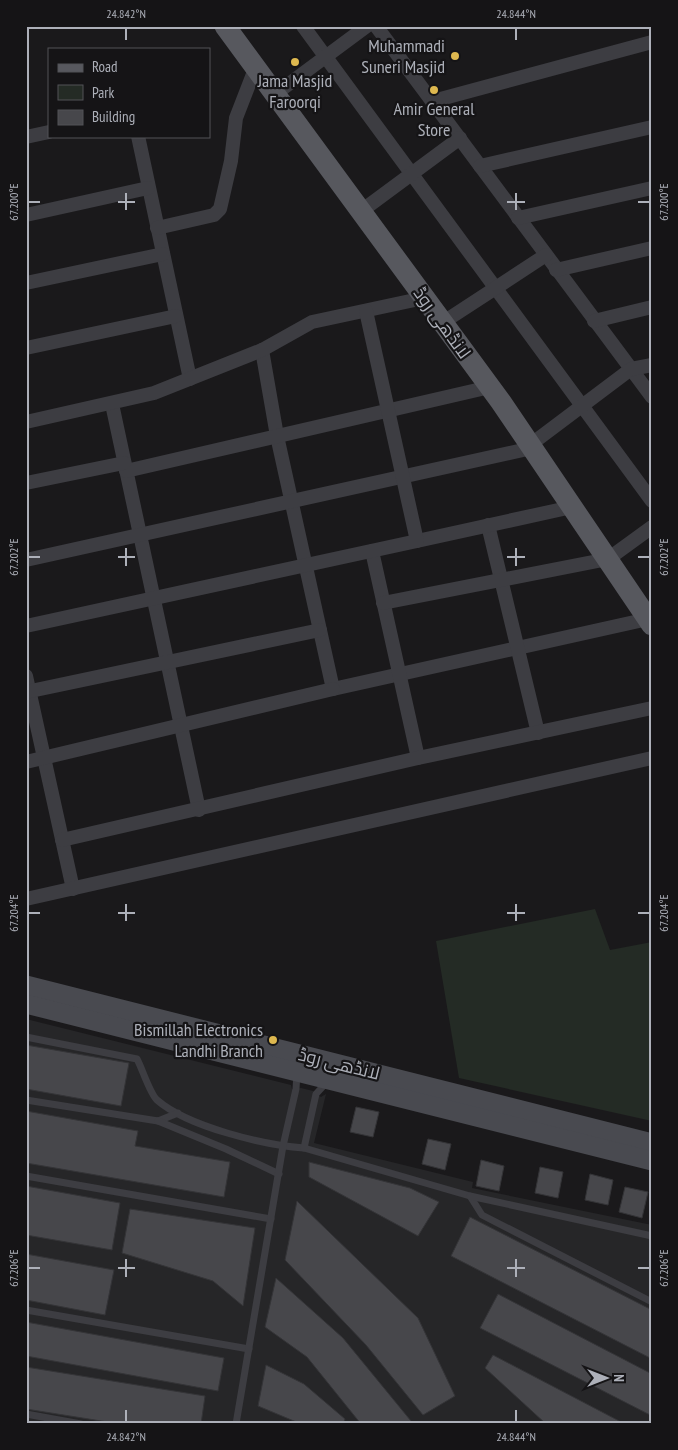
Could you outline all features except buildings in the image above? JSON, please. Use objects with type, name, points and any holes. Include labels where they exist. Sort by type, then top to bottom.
[{"type":"main road","name":"لانڈھی روڈ","points":[[224,26],[490,387],[650,622]]},
{"type":"main road","name":"لانڈھی روڈ","points":[[26,985],[86,1009],[291,1064],[332,1071],[648,1151]]},
{"type":"main road","name":"لانڈھی روڈ","points":[[26,1004],[86,1009]]},
{"type":"street","points":[[302,26],[652,501]]},
{"type":"street","points":[[274,95],[367,26]]},
{"type":"street","points":[[376,26],[594,321],[652,396]]},
{"type":"street","points":[[433,101],[652,42]]},
{"type":"street","points":[[157,228],[214,215],[220,209],[232,161],[236,118],[255,69]]},
{"type":"street","points":[[480,166],[652,127]]},
{"type":"street","points":[[26,137],[48,132]]},
{"type":"street","points":[[138,138],[190,379]]},
{"type":"street","points":[[360,212],[460,138]]},
{"type":"street","points":[[26,215],[148,188]]},
{"type":"street","points":[[518,218],[652,188]]},
{"type":"street","points":[[556,270],[652,248]]},
{"type":"street","points":[[26,284],[163,254]]},
{"type":"street","points":[[442,323],[546,255]]},
{"type":"street","points":[[26,422],[154,393],[262,350],[312,322],[424,298]]},
{"type":"street","points":[[594,321],[652,307]]},
{"type":"street","points":[[366,311],[417,541]]},
{"type":"street","points":[[26,348],[176,316]]},
{"type":"street","points":[[262,350],[277,436],[333,689]]},
{"type":"street","points":[[26,560],[531,447],[631,369],[652,365]]},
{"type":"street","points":[[26,483],[125,467],[277,436],[490,387]]},
{"type":"street","points":[[112,404],[198,810]]},
{"type":"street","points":[[26,626],[572,507]]},
{"type":"street","points":[[488,526],[538,733]]},
{"type":"street","points":[[383,603],[608,559],[652,527]]},
{"type":"street","points":[[372,551],[418,758]]},
{"type":"street","points":[[26,762],[333,689],[650,622]]},
{"type":"street","points":[[28,692],[320,630]]},
{"type":"street","points":[[26,676],[73,889]]},
{"type":"street","points":[[62,840],[418,758],[652,708]]},
{"type":"street","points":[[26,899],[652,758]]},
{"type":"lane","points":[[26,1037],[137,1058],[156,1099],[197,1124],[283,1146],[304,1148],[470,1196],[652,1236]]},
{"type":"lane","points":[[236,1424],[283,1146],[296,1089],[291,1064]]},
{"type":"lane","points":[[304,1148],[316,1094],[332,1071]]},
{"type":"lane","points":[[26,1100],[158,1122],[226,1149],[279,1174]]},
{"type":"lane","points":[[158,1122],[178,1113]]},
{"type":"lane","points":[[26,1176],[271,1219]]},
{"type":"lane","points":[[470,1196],[482,1215],[652,1302]]},
{"type":"lane","points":[[26,1310],[249,1349]]},
{"type":"lane","points":[[26,1414],[81,1424]]},
{"type":"shaded area","points":[[26,1019],[291,1085],[292,1089],[301,1088],[313,1091],[321,1097],[326,1094],[314,1143],[473,1182],[472,1188],[652,1225],[652,1424],[26,1424]]},
{"type":"green space","points":[[595,909],[610,950],[652,942],[652,1121],[459,1078],[436,941]]},
{"type":"place","name":"Muhammadi Suneri Masjid","points":[[455,56]]},
{"type":"place","name":"Jama Masjid Faroorqi","points":[[295,62]]},
{"type":"place","name":"Amir General Store","points":[[434,90]]},
{"type":"place","name":"Bismillah Electronics Landhi Branch","points":[[273,1040]]}]
